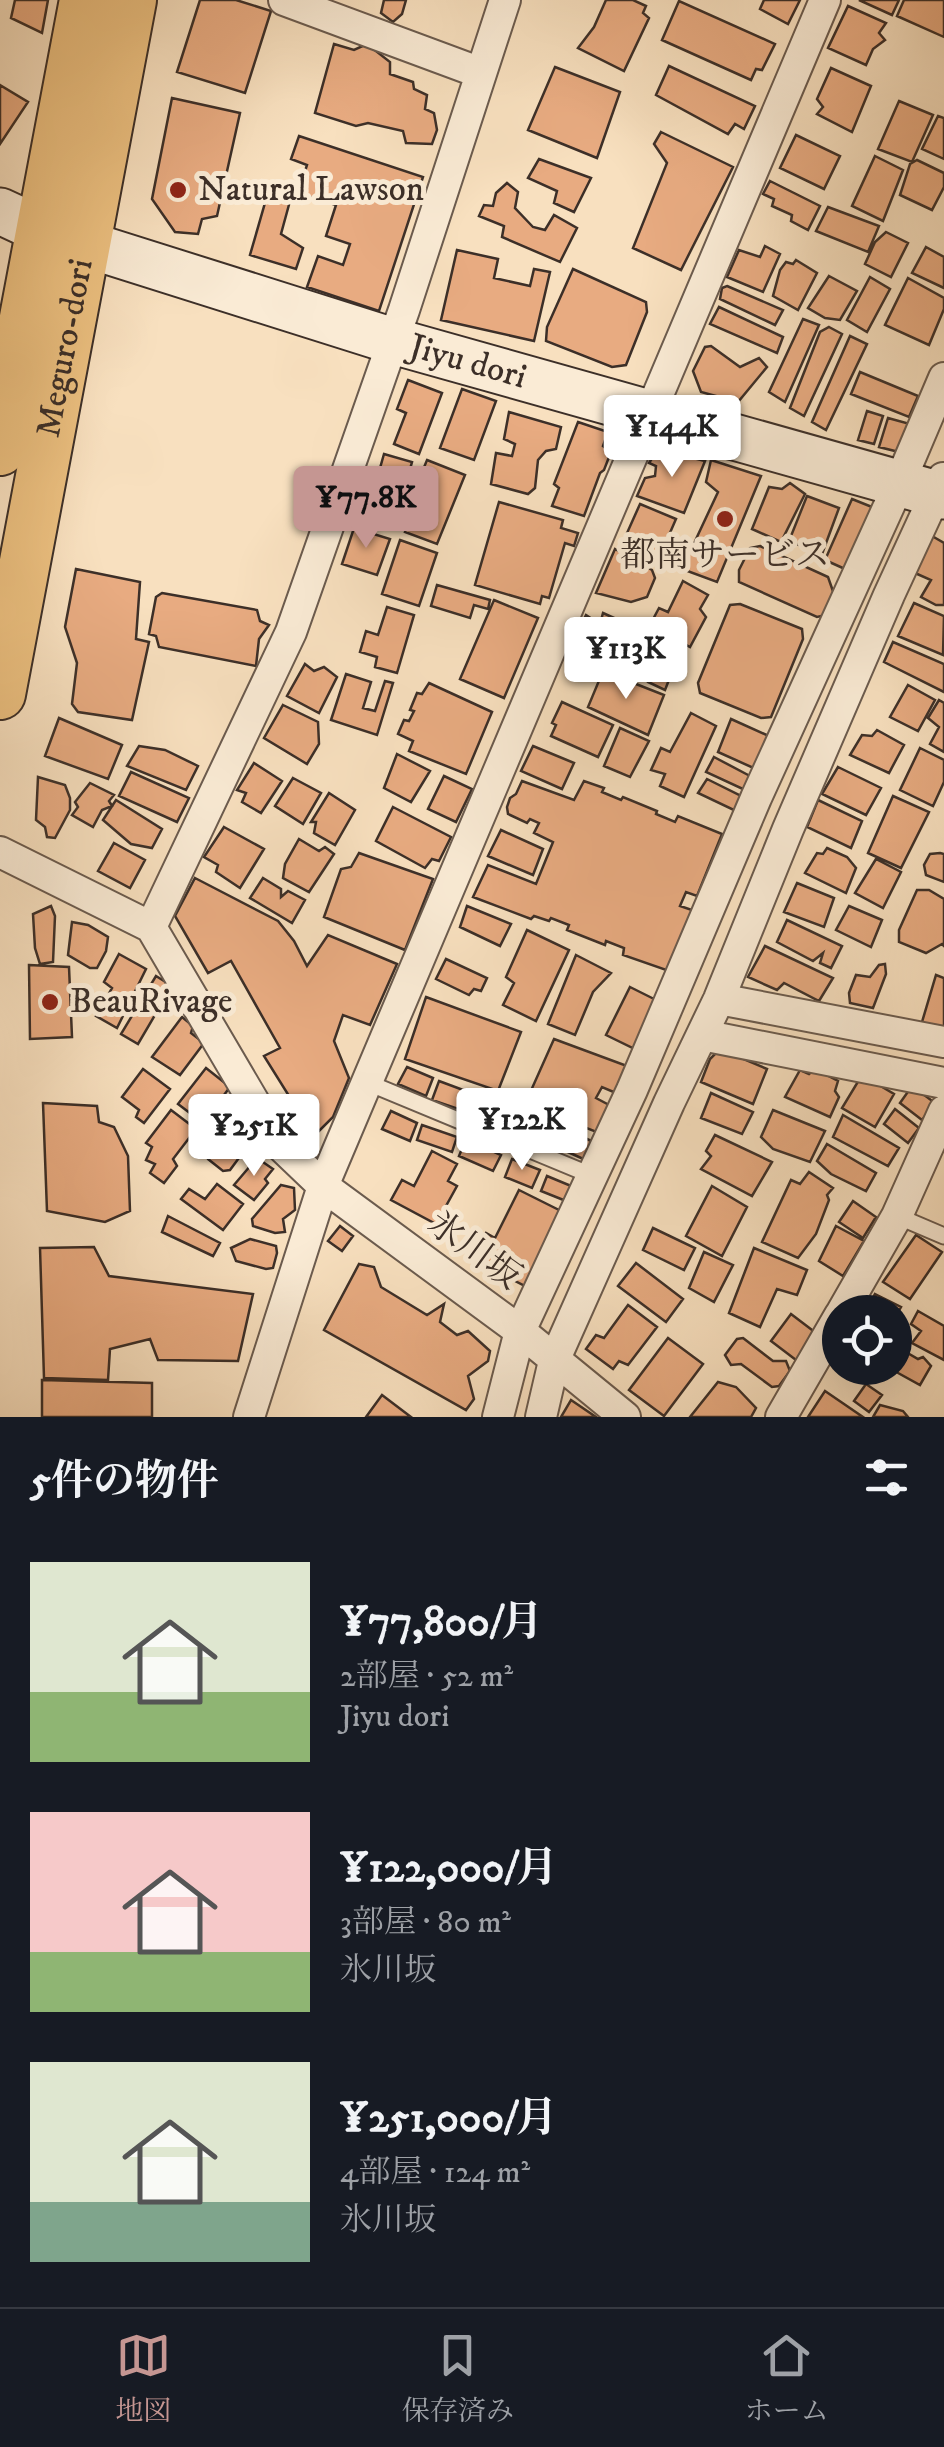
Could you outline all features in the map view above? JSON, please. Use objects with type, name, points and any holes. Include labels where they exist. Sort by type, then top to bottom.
[{"type":"main road","name":"Meguro-dori","points":[[0,450],[86,0]]},
{"type":"main road","name":"Meguro-dori","points":[[0,694],[42,229],[107,118],[131,0]]},
{"type":"main road","name":"Jiyu dori","points":[[42,229],[394,341],[649,414],[931,487]]},
{"type":"street","points":[[284,0],[482,73]]},
{"type":"street","points":[[0,852],[150,927],[292,632],[394,341],[506,0]]},
{"type":"street","points":[[249,1417],[322,1186],[825,0]]},
{"type":"street","points":[[541,1417],[554,1361],[719,1000],[931,487],[944,378]]},
{"type":"street","points":[[498,1417],[520,1332],[593,1176],[756,798],[931,487]]},
{"type":"street","name":"氷川坂","points":[[150,927],[278,1142],[322,1186],[520,1332],[625,1417]]},
{"type":"street","points":[[719,1000],[944,1042]]},
{"type":"street","points":[[702,1035],[944,1083]]},
{"type":"street","points":[[852,1295],[897,1216],[944,1111]]},
{"type":"street","points":[[782,1417],[822,1347]]},
{"type":"lane","points":[[366,1082],[593,1176]]},
{"type":"lane","points":[[897,1216],[944,1236]]},
{"type":"building","points":[[15,0],[48,0],[42,33],[11,18]]},
{"type":"building","points":[[200,0],[236,0],[271,11],[245,93],[177,72]]},
{"type":"building","points":[[384,0],[406,0],[402,14],[393,22],[381,13]]},
{"type":"building","points":[[606,0],[633,0],[646,6],[643,13],[649,18],[624,71],[578,48],[594,27]]},
{"type":"building","points":[[764,0],[800,0],[788,24],[760,9]]},
{"type":"building","points":[[859,0],[899,0],[892,15]]},
{"type":"building","points":[[904,0],[944,0],[944,37],[897,16]]},
{"type":"building","points":[[679,1],[775,44],[762,70],[756,69],[751,80],[662,40]]},
{"type":"building","points":[[848,6],[886,23],[879,33],[885,40],[873,49],[866,65],[828,48]]},
{"type":"building","points":[[334,44],[354,50],[367,44],[390,62],[390,74],[413,82],[414,89],[427,95],[425,109],[434,113],[437,130],[432,144],[406,143],[403,131],[368,123],[356,126],[315,113]]},
{"type":"building","points":[[669,66],[755,106],[744,129],[735,124],[728,134],[656,95]]},
{"type":"building","points":[[555,67],[620,92],[597,158],[528,130]]},
{"type":"building","points":[[831,68],[871,86],[852,132],[817,114],[823,107],[817,99]]},
{"type":"building","points":[[0,85],[28,102],[0,144]]},
{"type":"building","points":[[172,98],[240,113],[217,216],[202,219],[198,234],[175,232],[152,199]]},
{"type":"building","points":[[899,101],[933,115],[912,162],[878,149]]},
{"type":"building","points":[[938,116],[944,118],[944,159],[922,149]]},
{"type":"building","points":[[661,132],[733,167],[681,270],[633,248],[667,163],[654,144]]},
{"type":"building","points":[[796,135],[840,156],[824,189],[780,168]]},
{"type":"building","points":[[299,136],[423,177],[379,311],[307,287],[318,256],[343,265],[350,244],[326,236],[336,205],[298,193],[307,165],[291,159]]},
{"type":"building","points":[[875,156],[903,170],[883,221],[852,206]]},
{"type":"building","points":[[539,159],[591,178],[574,212],[554,203],[557,191],[528,178]]},
{"type":"building","points":[[917,160],[944,173],[944,187],[932,210],[900,195],[910,164]]},
{"type":"building","points":[[770,181],[820,206],[808,230],[791,221],[792,215],[772,206],[774,199],[763,194]]},
{"type":"building","points":[[507,183],[518,192],[515,208],[533,227],[545,230],[554,215],[577,228],[560,262],[502,237],[504,226],[479,216],[484,205],[493,206],[496,193]]},
{"type":"building","points":[[267,196],[290,201],[281,234],[303,248],[296,269],[250,255]]},
{"type":"building","points":[[828,207],[879,226],[868,252],[816,231]]},
{"type":"building","points":[[886,232],[908,243],[891,277],[865,264],[875,242]]},
{"type":"building","points":[[765,246],[780,254],[763,292],[727,277],[739,250],[760,257]]},
{"type":"building","points":[[926,247],[944,257],[944,288],[912,273]]},
{"type":"building","points":[[457,250],[498,259],[494,278],[530,286],[534,269],[550,272],[534,341],[441,320]]},
{"type":"building","points":[[796,260],[817,273],[798,310],[773,296],[780,270],[786,262],[793,264]]},
{"type":"building","points":[[573,269],[646,302],[647,312],[626,365],[612,367],[546,341],[547,327]]},
{"type":"building","points":[[829,276],[857,291],[840,320],[825,318],[808,308]]},
{"type":"building","points":[[870,277],[890,289],[867,332],[847,320]]},
{"type":"building","points":[[908,278],[944,298],[944,309],[929,345],[885,325]]},
{"type":"building","points":[[727,286],[783,310],[775,325],[720,299],[722,288]]},
{"type":"building","points":[[719,307],[783,337],[777,353],[710,324]]},
{"type":"building","points":[[803,319],[819,325],[785,402],[769,392]]},
{"type":"building","points":[[829,327],[842,334],[804,416],[790,408],[820,332]]},
{"type":"building","points":[[850,336],[867,344],[826,430],[812,422]]},
{"type":"building","points":[[711,346],[740,367],[759,358],[767,367],[738,402],[701,392],[693,371],[705,347]]},
{"type":"building","points":[[860,372],[918,396],[909,417],[851,394]]},
{"type":"building","points":[[408,380],[442,393],[419,454],[394,444],[406,413],[397,409]]},
{"type":"building","points":[[462,389],[496,401],[474,460],[440,448]]},
{"type":"building","points":[[867,411],[883,416],[874,444],[858,440]]},
{"type":"building","points":[[509,412],[561,427],[556,449],[546,451],[538,460],[535,488],[528,494],[491,484],[496,453],[512,456],[515,444],[504,439]]},
{"type":"building","points":[[888,418],[910,424],[899,452],[879,447]]},
{"type":"building","points":[[578,422],[608,432],[603,446],[611,452],[584,516],[552,506],[559,488],[554,484]]},
{"type":"building","points":[[658,449],[705,461],[684,513],[637,496],[645,478],[655,476],[656,466],[649,463]]},
{"type":"building","points":[[384,454],[412,462],[397,515],[369,507]]},
{"type":"building","points":[[427,460],[465,475],[437,544],[405,532],[412,513],[406,511]]},
{"type":"building","points":[[711,460],[761,476],[717,582],[682,569],[718,492],[706,482]]},
{"type":"building","points":[[790,483],[805,494],[781,542],[752,529],[769,487],[782,489]]},
{"type":"building","points":[[807,496],[839,508],[822,554],[789,541]]},
{"type":"building","points":[[852,499],[872,507],[845,569],[825,560]]},
{"type":"building","points":[[499,502],[563,520],[561,528],[578,533],[574,546],[565,543],[549,598],[542,596],[540,604],[475,585]]},
{"type":"building","points":[[640,504],[676,519],[659,558],[623,542]]},
{"type":"building","points":[[354,528],[390,539],[377,575],[342,564]]},
{"type":"building","points":[[932,536],[944,543],[944,605],[921,597],[931,580],[915,573]]},
{"type":"building","points":[[400,540],[437,553],[419,606],[382,594]]},
{"type":"building","points":[[760,546],[828,577],[835,597],[826,615],[817,617],[739,582],[739,570],[750,548]]},
{"type":"building","points":[[615,549],[652,570],[655,578],[647,597],[631,602],[596,593]]},
{"type":"building","points":[[76,569],[140,582],[136,639],[149,642],[132,720],[78,712],[72,704],[77,663],[65,627]]},
{"type":"building","points":[[683,581],[708,595],[700,609],[706,617],[690,647],[650,625],[659,608],[668,612]]},
{"type":"building","points":[[437,585],[490,600],[488,609],[474,605],[470,618],[431,606]]},
{"type":"building","points":[[162,593],[257,610],[260,621],[269,625],[259,639],[256,666],[159,647],[156,636],[149,634],[156,597]]},
{"type":"building","points":[[494,600],[538,618],[504,698],[460,679]]},
{"type":"building","points":[[914,603],[944,616],[943,655],[898,636]]},
{"type":"building","points":[[740,604],[802,629],[803,639],[771,717],[761,718],[700,693],[698,683],[730,605]]},
{"type":"building","points":[[387,607],[414,615],[397,673],[375,667],[377,657],[360,652],[366,631],[378,635]]},
{"type":"building","points":[[603,613],[645,632],[642,635],[681,649],[665,690],[648,682],[649,678],[572,644],[586,615],[600,624]]},
{"type":"building","points":[[893,642],[944,664],[944,692],[884,662]]},
{"type":"building","points":[[305,664],[314,671],[324,667],[337,677],[319,713],[287,696]]},
{"type":"building","points":[[603,671],[664,695],[648,735],[588,707]]},
{"type":"building","points":[[346,674],[371,682],[363,708],[375,711],[385,681],[393,683],[377,735],[331,720]]},
{"type":"building","points":[[429,683],[492,712],[466,774],[409,751],[413,741],[398,734],[404,720],[409,721],[414,711],[410,710],[417,693],[422,694]]},
{"type":"building","points":[[908,685],[935,700],[918,731],[890,717]]},
{"type":"building","points":[[939,700],[944,703],[944,752],[930,744],[939,727],[928,718]]},
{"type":"building","points":[[562,702],[613,725],[598,757],[551,736],[556,725],[552,723]]},
{"type":"building","points":[[283,705],[318,722],[319,744],[307,764],[264,738]]},
{"type":"building","points":[[691,713],[716,726],[684,797],[660,786],[665,774],[651,770],[661,748],[670,752]]},
{"type":"building","points":[[59,718],[122,745],[108,779],[45,756]]},
{"type":"building","points":[[731,719],[771,737],[758,770],[718,752]]},
{"type":"building","points":[[620,728],[649,741],[630,777],[604,766]]},
{"type":"building","points":[[877,730],[904,745],[889,773],[850,755],[862,735],[872,736]]},
{"type":"building","points":[[139,746],[165,750],[198,766],[186,790],[127,766]]},
{"type":"building","points":[[533,746],[574,763],[562,789],[521,771]]},
{"type":"building","points":[[920,748],[944,760],[944,782],[933,806],[900,790]]},
{"type":"building","points":[[397,754],[430,771],[411,802],[384,788]]},
{"type":"building","points":[[714,757],[750,776],[745,790],[706,772]]},
{"type":"building","points":[[254,763],[282,781],[261,813],[242,802],[246,793],[237,790]]},
{"type":"building","points":[[838,767],[881,788],[866,815],[822,794]]},
{"type":"building","points":[[131,772],[189,798],[177,822],[119,796]]},
{"type":"building","points":[[444,776],[472,789],[456,822],[428,809]]},
{"type":"building","points":[[38,777],[65,785],[70,798],[70,810],[55,838],[47,837],[45,827],[36,820]]},
{"type":"building","points":[[293,778],[321,793],[303,824],[275,806]]},
{"type":"building","points":[[707,779],[743,797],[738,812],[698,793]]},
{"type":"building","points":[[522,781],[574,800],[584,781],[675,822],[678,816],[722,834],[697,896],[686,892],[680,906],[692,910],[669,971],[623,955],[624,948],[567,930],[569,925],[551,918],[531,919],[473,897],[488,865],[536,884],[553,842],[534,833],[539,823],[530,819],[527,823],[508,814],[510,798]]},
{"type":"building","points":[[90,783],[114,795],[109,801],[112,806],[102,810],[93,827],[72,815],[78,807],[75,802]]},
{"type":"building","points":[[329,793],[355,810],[335,845],[314,833],[316,822],[311,822]]},
{"type":"building","points":[[893,796],[929,812],[901,868],[868,853]]},
{"type":"building","points":[[116,800],[162,829],[152,848],[131,844],[103,820]]},
{"type":"building","points":[[818,800],[862,821],[851,848],[807,827]]},
{"type":"building","points":[[393,807],[451,837],[439,861],[432,859],[425,868],[376,841]]},
{"type":"building","points":[[224,827],[264,849],[240,888],[216,872],[218,865],[204,857]]},
{"type":"building","points":[[501,830],[543,849],[533,875],[488,856]]},
{"type":"building","points":[[299,839],[319,851],[325,847],[334,854],[309,892],[283,878],[285,864]]},
{"type":"building","points":[[114,843],[145,860],[130,888],[98,871]]},
{"type":"building","points":[[827,848],[847,857],[856,868],[846,893],[805,873],[817,853],[823,854]]},
{"type":"building","points":[[359,853],[433,879],[405,950],[324,917],[341,869],[351,867]]},
{"type":"building","points":[[930,854],[944,854],[944,882],[926,875],[924,865]]},
{"type":"building","points":[[876,859],[901,872],[883,908],[855,893]]},
{"type":"building","points":[[195,878],[278,921],[307,966],[328,935],[397,964],[370,1025],[343,1015],[334,1041],[349,1078],[333,1117],[314,1136],[264,1056],[280,1048],[231,961],[208,973],[175,916]]},
{"type":"building","points":[[263,878],[281,889],[281,897],[288,891],[305,900],[292,923],[250,898]]},
{"type":"building","points":[[797,883],[834,898],[824,927],[784,912]]},
{"type":"building","points":[[917,890],[929,890],[944,899],[944,946],[926,953],[899,942],[899,930]]},
{"type":"building","points":[[51,906],[55,916],[53,962],[40,964],[33,914]]},
{"type":"building","points":[[467,906],[511,924],[500,946],[460,927]]},
{"type":"building","points":[[849,906],[882,920],[871,947],[836,930]]},
{"type":"building","points":[[787,920],[842,946],[831,968],[820,963],[823,953],[813,961],[777,942]]},
{"type":"building","points":[[72,922],[88,925],[108,937],[97,968],[68,955]]},
{"type":"building","points":[[527,930],[569,950],[536,1021],[503,1005],[514,983],[506,977]]},
{"type":"building","points":[[765,946],[833,978],[819,1001],[784,983],[777,990],[748,977]]},
{"type":"building","points":[[119,954],[146,969],[117,1028],[96,1016],[112,988],[104,982]]},
{"type":"building","points":[[576,955],[611,973],[593,992],[575,1035],[548,1024]]},
{"type":"building","points":[[446,959],[487,978],[481,991],[474,989],[469,995],[436,979]]},
{"type":"building","points":[[885,964],[886,974],[873,1008],[850,1003],[849,993],[856,975],[870,977],[879,965]]},
{"type":"building","name":"BeauRivage","points":[[29,965],[69,967],[72,1037],[30,1039]]},
{"type":"building","points":[[936,975],[944,978],[944,1030],[922,1022]]},
{"type":"building","points":[[156,976],[172,986],[138,1044],[121,1034]]},
{"type":"building","points":[[630,987],[664,1004],[641,1052],[606,1035]]},
{"type":"building","points":[[426,997],[521,1032],[498,1091],[405,1059]]},
{"type":"building","points":[[182,1017],[193,1026],[191,1033],[204,1043],[180,1075],[152,1057]]},
{"type":"building","points":[[554,1039],[627,1066],[616,1093],[602,1087],[596,1098],[611,1106],[599,1133],[525,1104]]},
{"type":"building","points":[[720,1049],[767,1069],[753,1104],[701,1082],[710,1059]]},
{"type":"building","points":[[407,1067],[433,1078],[426,1096],[398,1084]]},
{"type":"building","points":[[206,1068],[230,1087],[203,1123],[178,1104]]},
{"type":"building","points":[[143,1069],[170,1089],[144,1123],[136,1117],[139,1110],[122,1097]]},
{"type":"building","points":[[815,1069],[838,1081],[835,1091],[839,1097],[830,1117],[785,1097],[800,1070],[809,1074]]},
{"type":"building","points":[[862,1075],[894,1094],[875,1127],[842,1108]]},
{"type":"building","points":[[439,1081],[474,1094],[467,1112],[432,1100]]},
{"type":"building","points":[[912,1086],[935,1103],[922,1120],[900,1103]]},
{"type":"building","points":[[711,1093],[753,1112],[742,1134],[701,1118]]},
{"type":"building","points":[[482,1097],[518,1112],[511,1129],[475,1114]]},
{"type":"building","points":[[43,1103],[97,1106],[99,1122],[114,1127],[128,1156],[130,1211],[105,1222],[47,1211]]},
{"type":"building","points":[[895,1109],[919,1128],[908,1143],[884,1124]]},
{"type":"building","points":[[171,1110],[196,1129],[173,1159],[177,1166],[164,1183],[150,1173],[155,1164],[146,1160],[152,1147],[146,1143]]},
{"type":"building","points":[[773,1110],[825,1131],[810,1162],[773,1149],[761,1137]]},
{"type":"building","points":[[391,1111],[417,1123],[410,1141],[382,1129]]},
{"type":"building","points":[[529,1115],[557,1129],[549,1146],[520,1131]]},
{"type":"building","points":[[843,1115],[899,1148],[888,1166],[833,1137]]},
{"type":"building","points":[[422,1125],[457,1137],[452,1152],[417,1140]]},
{"type":"building","points":[[231,1129],[246,1140],[247,1147],[230,1170],[223,1171],[208,1159],[207,1153],[224,1130]]},
{"type":"building","points":[[567,1130],[598,1144],[590,1162],[559,1148]]},
{"type":"building","points":[[715,1135],[772,1162],[752,1196],[701,1169],[711,1156],[706,1151]]},
{"type":"building","points":[[466,1139],[501,1155],[493,1171],[459,1156]]},
{"type":"building","points":[[827,1144],[876,1173],[866,1191],[831,1174],[817,1161]]},
{"type":"building","points":[[432,1151],[457,1164],[448,1181],[457,1186],[436,1224],[391,1200],[402,1180],[414,1186]]},
{"type":"building","points":[[257,1158],[273,1169],[265,1179],[268,1183],[254,1200],[234,1185]]},
{"type":"building","points":[[512,1159],[540,1170],[532,1188],[505,1177]]},
{"type":"building","points":[[809,1172],[833,1188],[827,1195],[829,1200],[816,1234],[798,1258],[762,1242],[791,1180],[800,1184]]},
{"type":"building","points":[[547,1176],[576,1188],[571,1203],[541,1191]]},
{"type":"building","points":[[217,1184],[243,1204],[223,1230],[181,1199],[189,1189],[205,1199]]},
{"type":"building","points":[[281,1185],[294,1188],[295,1210],[283,1219],[285,1232],[253,1226],[252,1219]]},
{"type":"building","points":[[712,1186],[747,1207],[722,1256],[686,1236]]},
{"type":"building","points":[[519,1190],[565,1213],[527,1287],[472,1259],[486,1233],[495,1238]]},
{"type":"building","points":[[853,1201],[876,1217],[863,1238],[839,1222]]},
{"type":"building","points":[[168,1216],[220,1243],[213,1256],[162,1232]]},
{"type":"building","points":[[340,1226],[353,1236],[342,1251],[328,1241]]},
{"type":"building","points":[[836,1226],[864,1241],[843,1276],[819,1261]]},
{"type":"building","points":[[653,1228],[695,1248],[684,1270],[643,1250]]},
{"type":"building","points":[[916,1235],[942,1252],[912,1296],[883,1282]]},
{"type":"building","points":[[250,1239],[276,1246],[273,1268],[236,1261],[231,1248]]},
{"type":"building","points":[[94,1247],[109,1276],[253,1294],[238,1361],[158,1360],[150,1339],[110,1349],[108,1380],[44,1378],[40,1248]]},
{"type":"building","points":[[754,1248],[807,1270],[797,1295],[777,1289],[760,1327],[729,1313]]},
{"type":"building","points":[[704,1252],[733,1265],[714,1302],[689,1288]]},
{"type":"building","points":[[636,1263],[683,1299],[666,1322],[618,1286]]},
{"type":"building","points":[[359,1264],[374,1267],[381,1287],[427,1315],[444,1304],[440,1322],[457,1335],[468,1331],[490,1351],[488,1361],[468,1376],[474,1399],[466,1410],[324,1330]]},
{"type":"building","points":[[628,1305],[657,1327],[628,1365],[619,1361],[613,1369],[586,1349],[596,1335],[604,1338]]},
{"type":"building","points":[[918,1311],[944,1326],[944,1360],[912,1343],[921,1331],[912,1322]]},
{"type":"building","points":[[791,1314],[816,1333],[796,1360],[771,1341]]},
{"type":"building","points":[[668,1338],[703,1364],[664,1416],[629,1390]]},
{"type":"building","points":[[743,1338],[773,1361],[786,1361],[790,1371],[779,1386],[772,1387],[741,1364],[731,1365],[725,1355],[737,1339]]},
{"type":"building","points":[[912,1356],[923,1357],[931,1366],[920,1385],[912,1381]]},
{"type":"building","points":[[42,1380],[152,1383],[152,1417],[42,1417]]},
{"type":"building","points":[[718,1382],[736,1387],[756,1408],[751,1417],[690,1417]]},
{"type":"building","points":[[865,1385],[882,1395],[869,1412],[854,1401]]},
{"type":"building","points":[[825,1391],[863,1417],[808,1417]]},
{"type":"building","points":[[382,1395],[411,1417],[366,1417]]},
{"type":"building","points":[[571,1400],[596,1417],[561,1417]]},
{"type":"building","points":[[880,1405],[903,1411],[908,1417],[873,1417]]},
{"type":"place","name":"Natural Lawson","points":[[178,190]]},
{"type":"place","name":"都南サービス","points":[[725,519]]},
{"type":"place","name":"BeauRivage","points":[[50,1002]]}]
